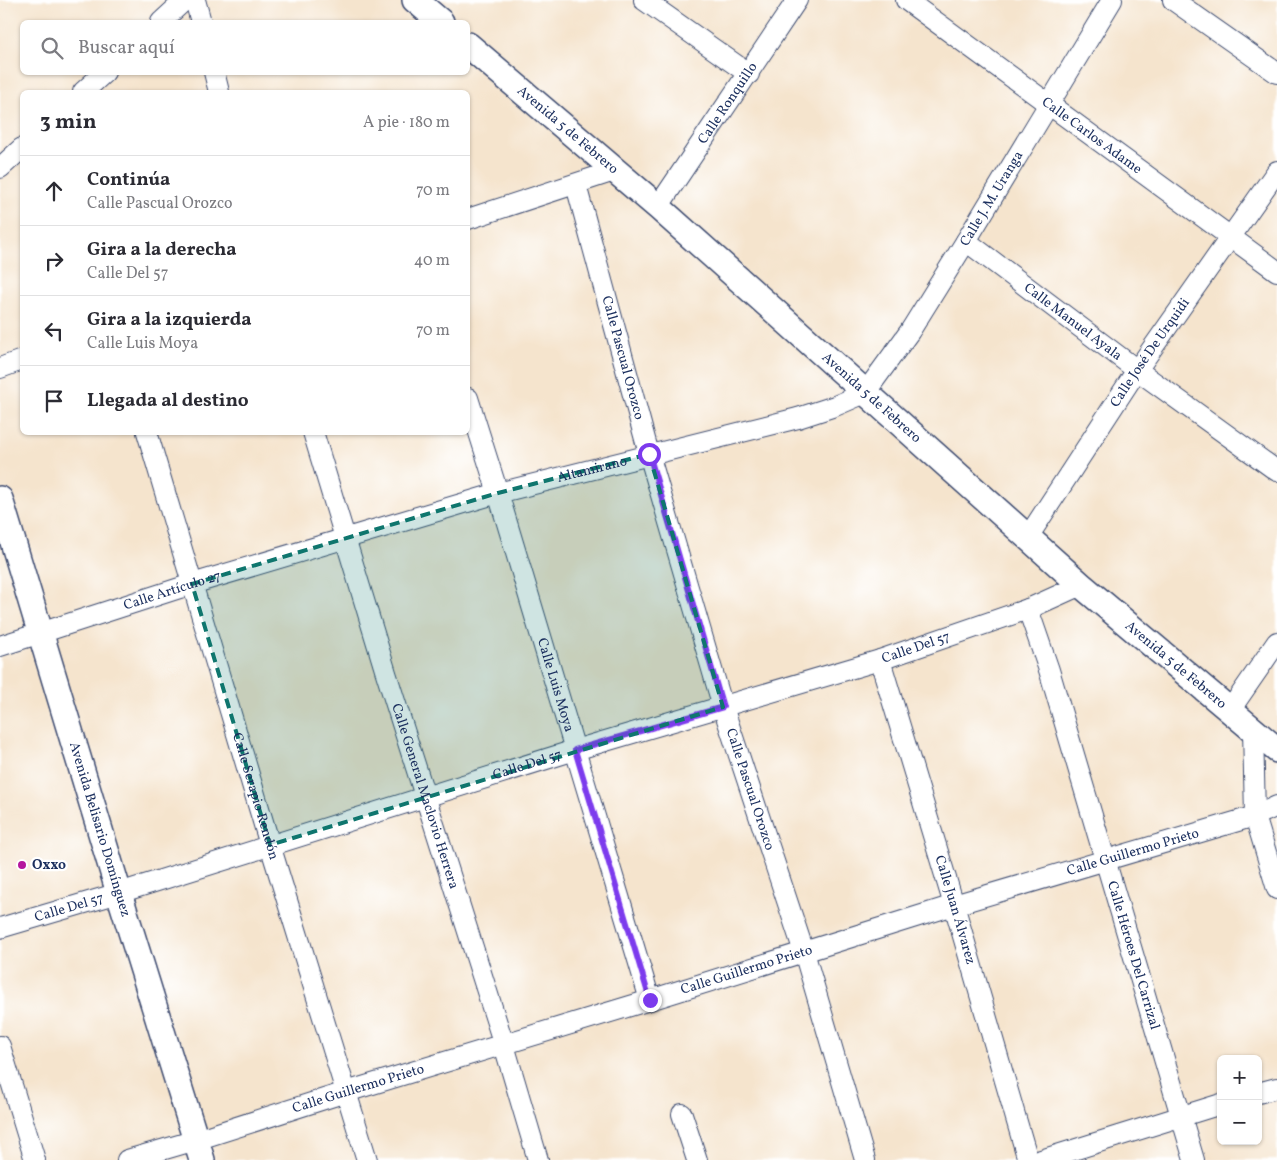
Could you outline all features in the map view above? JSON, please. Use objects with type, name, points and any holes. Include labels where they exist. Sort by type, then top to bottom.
[{"type":"street","points":[[162,20],[185,0]]},
{"type":"street","points":[[195,0],[200,20]]},
{"type":"street","points":[[644,0],[749,74]]},
{"type":"street","name":"Calle Ronquillo","points":[[658,207],[797,0]]},
{"type":"street","name":"Calle Carlos Adame","points":[[906,0],[1277,271]]},
{"type":"street","name":"Calle J. M. Uranga","points":[[865,393],[910,331],[1112,0]]},
{"type":"street","points":[[1173,0],[1277,73]]},
{"type":"street","points":[[419,1],[439,20]]},
{"type":"street","name":"Avenida 5 de Febrero","points":[[470,47],[614,172],[658,207],[1081,585],[1277,750]]},
{"type":"street","points":[[85,90],[102,75]]},
{"type":"street","points":[[215,75],[218,90]]},
{"type":"street","points":[[0,168],[20,150]]},
{"type":"street","name":"Calle José De Urquidi","points":[[1028,536],[1137,370],[1277,171]]},
{"type":"street","points":[[470,218],[614,172]]},
{"type":"street","name":"Calle Pascual Orozco","points":[[576,185],[649,454],[723,707],[804,952],[865,1160]]},
{"type":"street","name":"Calle Manuel Ayala","points":[[966,241],[1137,370],[1277,470]]},
{"type":"street","points":[[0,368],[20,361]]},
{"type":"street","name":"Altamirano","points":[[346,538],[498,493],[798,418],[835,406],[865,393]]},
{"type":"street","name":"Calle Luis Moya","points":[[470,404],[650,1000]]},
{"type":"street","name":"Calle Serapio Rendón","points":[[148,435],[270,845],[367,1160]]},
{"type":"street","name":"Calle General Maclovio Herrera","points":[[315,435],[425,798],[504,1045],[538,1160]]},
{"type":"street","name":"Avenida Belisario Domínguez","points":[[0,499],[199,1150]]},
{"type":"street","name":"Calle Artículo 27","points":[[0,646],[192,584],[346,538]]},
{"type":"street","name":"Calle Del 57","points":[[0,928],[119,893],[575,750],[880,660],[1028,609],[1081,585]]},
{"type":"street","name":"Calle Héroes Del Carrizal","points":[[1028,609],[1049,670],[1194,1160]]},
{"type":"street","points":[[1230,710],[1277,642]]},
{"type":"street","name":"Calle Juan Álvarez","points":[[880,660],[1028,1160]]},
{"type":"street","points":[[1252,729],[1255,816],[1277,889]]},
{"type":"street","name":"Calle Guillermo Prieto","points":[[128,1160],[199,1150],[346,1092],[1104,859],[1255,816],[1277,806]]},
{"type":"street","points":[[0,1046],[35,1160]]},
{"type":"street","points":[[1262,1092],[1277,1088]]},
{"type":"street","points":[[1041,1160],[1217,1105]]},
{"type":"street","points":[[682,1114],[697,1160]]},
{"type":"highlighted area","points":[[649,454],[723,707],[270,845],[192,584],[498,493]]},
{"type":"place","name":"Oxxo","points":[[22,865]]},
{"type":"route","points":[[649,454],[723,707],[575,750],[650,1000]]}]
